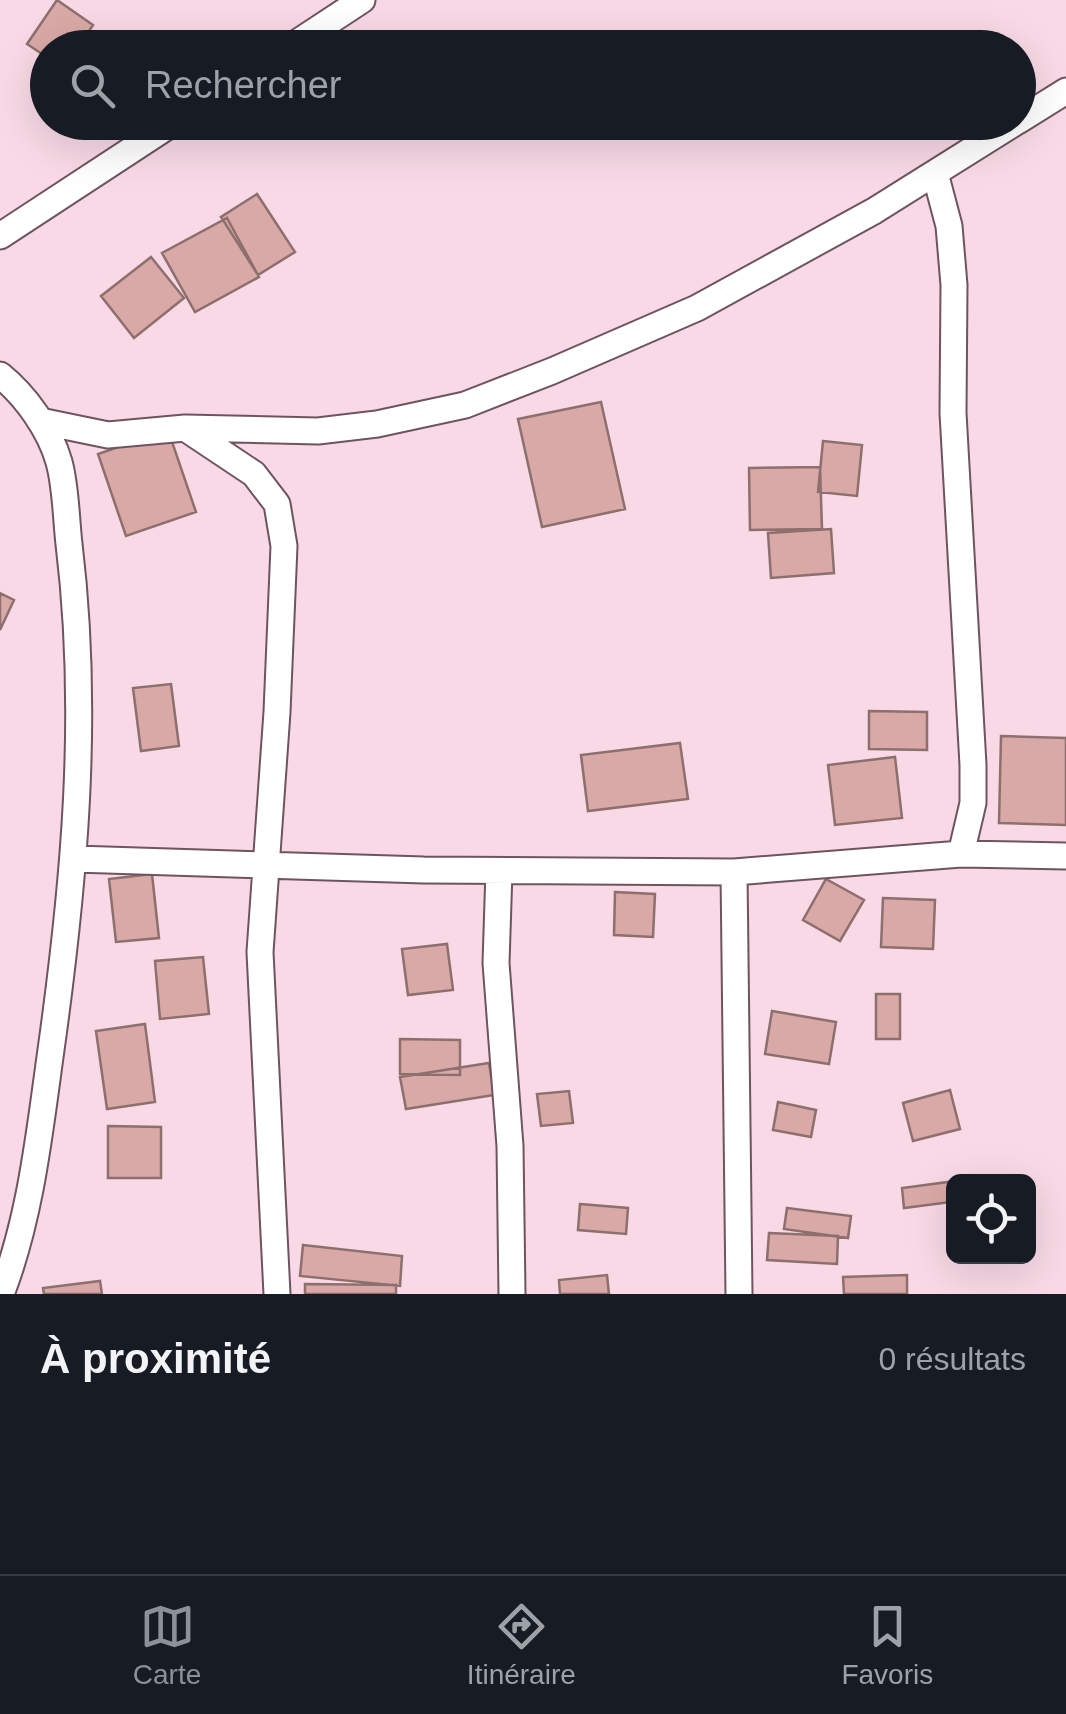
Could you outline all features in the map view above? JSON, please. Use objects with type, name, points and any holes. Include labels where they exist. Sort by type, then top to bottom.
[{"type":"street","points":[[316,30],[362,0]]},
{"type":"street","points":[[1036,110],[1066,91]]},
{"type":"street","points":[[0,236],[147,140]]},
{"type":"street","points":[[40,420],[108,435],[185,428],[318,431],[377,424],[464,405],[697,308],[874,211],[988,140]]},
{"type":"street","points":[[935,173],[948,226],[954,285],[953,413],[973,765],[974,802],[961,854]]},
{"type":"street","points":[[0,375],[40,420],[59,462],[74,582],[80,709],[75,859],[32,1181],[13,1264],[1,1294]]},
{"type":"street","points":[[185,428],[254,474],[277,504],[284,546],[260,952],[277,1294]]},
{"type":"street","points":[[75,859],[264,867],[734,872],[961,854],[1066,856]]},
{"type":"street","points":[[499,871],[496,963],[510,1146],[512,1294]]},
{"type":"street","points":[[734,872],[739,1294]]},
{"type":"building","points":[[57,0],[93,25],[90,30],[37,30]]},
{"type":"building","points":[[257,194],[295,252],[258,275],[221,217]]},
{"type":"building","points":[[227,218],[259,277],[195,312],[162,253]]},
{"type":"building","points":[[151,257],[184,298],[134,338],[101,296]]},
{"type":"building","points":[[601,402],[625,509],[542,527],[518,419]]},
{"type":"building","points":[[168,430],[196,512],[126,536],[98,454]]},
{"type":"building","points":[[823,441],[862,445],[857,496],[818,492]]},
{"type":"building","points":[[820,467],[822,529],[750,530],[749,468]]},
{"type":"building","points":[[831,529],[834,573],[771,578],[768,533]]},
{"type":"building","points":[[0,593],[14,600],[0,630]]},
{"type":"building","points":[[171,684],[179,746],[141,751],[133,688]]},
{"type":"building","points":[[869,711],[927,712],[927,750],[869,749]]},
{"type":"building","points":[[1001,736],[1066,738],[1066,825],[999,823]]},
{"type":"building","points":[[680,743],[688,799],[588,811],[581,755]]},
{"type":"building","points":[[895,757],[902,818],[835,825],[828,765]]},
{"type":"building","points":[[152,874],[159,938],[116,942],[109,879]]},
{"type":"building","points":[[826,879],[864,900],[840,941],[803,920]]},
{"type":"building","points":[[615,892],[655,894],[653,937],[614,935]]},
{"type":"building","points":[[883,898],[935,900],[933,949],[881,947]]},
{"type":"building","points":[[447,944],[453,990],[408,995],[402,949]]},
{"type":"building","points":[[203,957],[209,1014],[160,1019],[155,961]]},
{"type":"building","points":[[876,994],[900,994],[900,1039],[876,1039]]},
{"type":"building","points":[[772,1011],[836,1022],[829,1064],[765,1054]]},
{"type":"building","points":[[145,1024],[155,1102],[107,1109],[96,1031]]},
{"type":"building","points":[[400,1039],[460,1040],[460,1075],[400,1074]]},
{"type":"building","points":[[489,1063],[494,1095],[406,1109],[400,1077]]},
{"type":"building","points":[[950,1090],[960,1129],[913,1141],[903,1103]]},
{"type":"building","points":[[569,1091],[573,1123],[541,1126],[537,1094]]},
{"type":"building","points":[[778,1102],[816,1110],[811,1137],[773,1130]]},
{"type":"building","points":[[108,1126],[161,1127],[161,1178],[108,1178]]},
{"type":"building","points":[[946,1182],[946,1203],[904,1208],[902,1188]]},
{"type":"building","points":[[580,1204],[628,1208],[626,1234],[578,1230]]},
{"type":"building","points":[[787,1208],[851,1216],[848,1238],[784,1229]]},
{"type":"building","points":[[769,1233],[838,1236],[837,1264],[767,1260]]},
{"type":"building","points":[[303,1245],[402,1256],[400,1286],[300,1276]]},
{"type":"building","points":[[607,1275],[609,1294],[560,1294],[559,1280]]},
{"type":"building","points":[[907,1275],[907,1294],[844,1294],[843,1277]]},
{"type":"building","points":[[100,1281],[102,1294],[44,1294],[43,1288]]},
{"type":"building","points":[[305,1284],[396,1285],[396,1294],[305,1294]]}]
